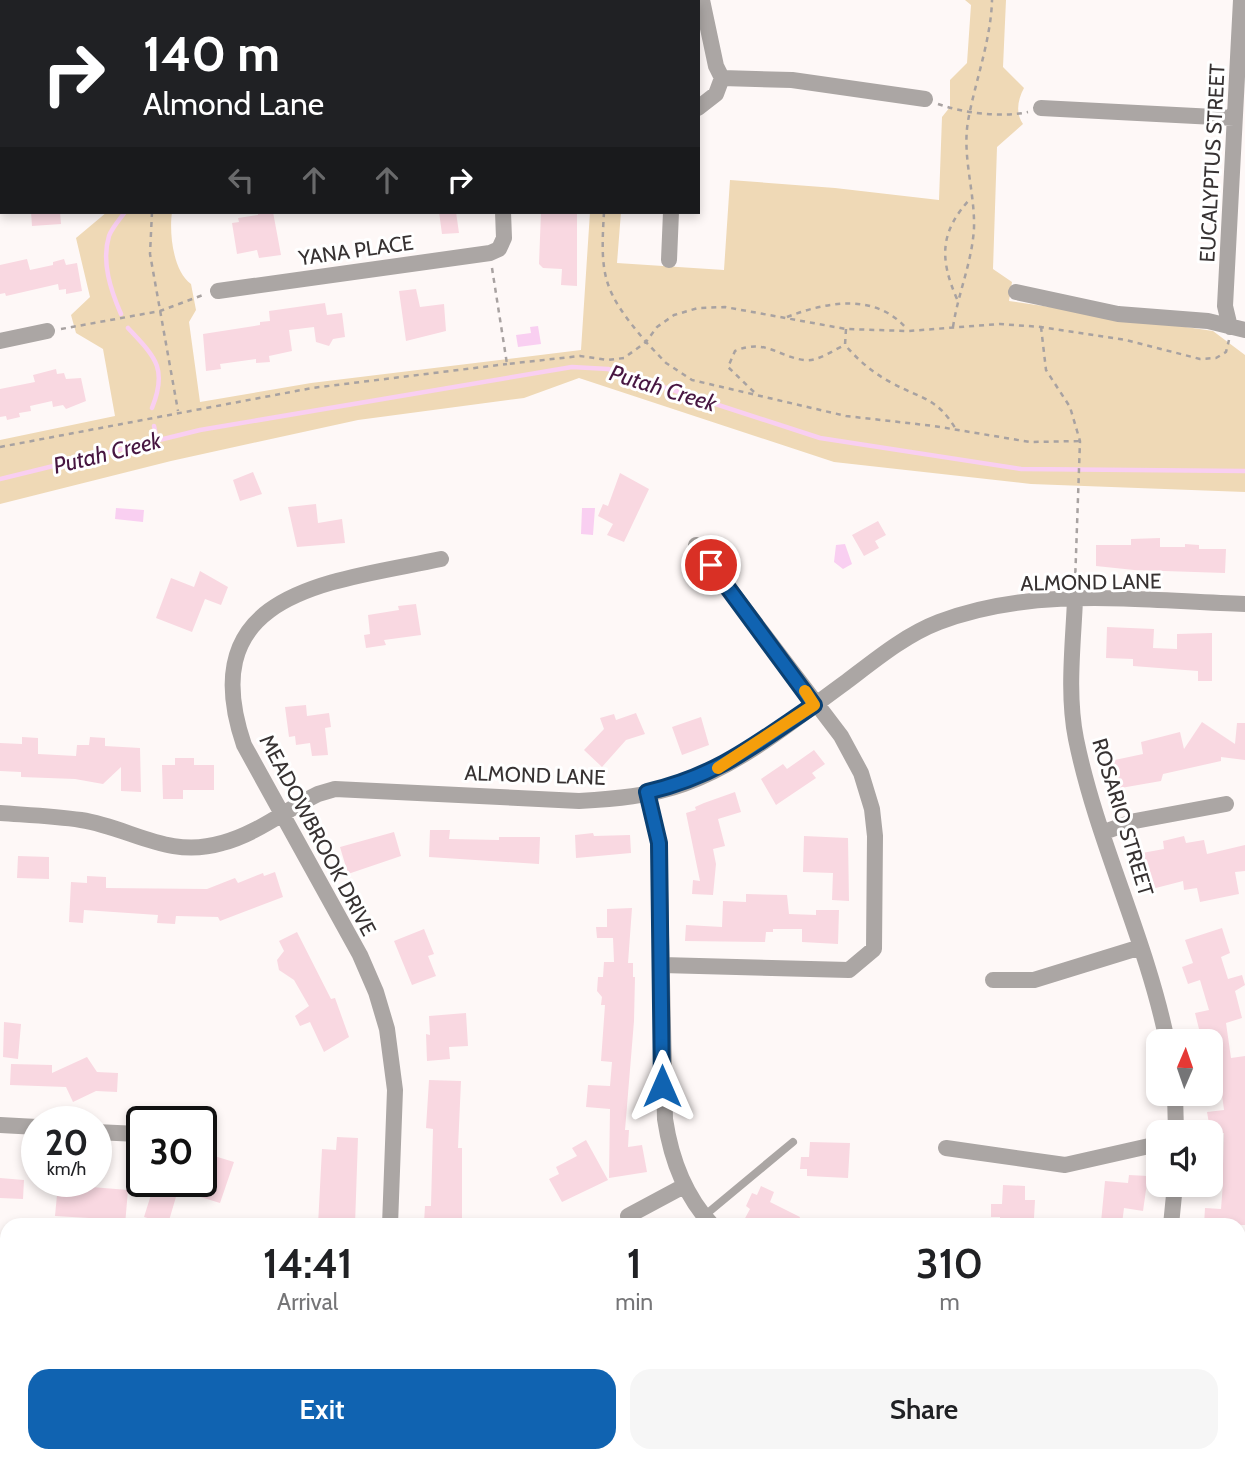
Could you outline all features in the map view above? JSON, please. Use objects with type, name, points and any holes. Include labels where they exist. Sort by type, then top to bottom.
[{"type":"street","points":[[702,0],[716,66],[723,78]]},
{"type":"street","name":"EUCALYPTUS STREET","points":[[1238,328],[1225,306],[1241,0]]},
{"type":"street","points":[[723,78],[792,80],[925,99]]},
{"type":"street","points":[[700,106],[716,94],[723,78]]},
{"type":"street","points":[[1041,108],[1234,118]]},
{"type":"street","points":[[495,251],[504,238],[503,214]]},
{"type":"street","points":[[669,260],[671,214]]},
{"type":"street","name":"YANA PLACE","points":[[218,291],[495,251]]},
{"type":"street","points":[[1016,292],[1118,314],[1208,321],[1238,328]]},
{"type":"street","points":[[0,341],[47,331]]},
{"type":"street","points":[[662,965],[849,970],[874,949],[875,836],[872,809],[861,773],[841,736],[814,705],[696,545]]},
{"type":"street","name":"MEADOWBROOK DRIVE","points":[[390,1218],[396,1090],[387,1029],[376,992],[360,955],[244,745],[235,718],[231,686],[236,656],[253,625],[278,603],[310,587],[441,559]]},
{"type":"street","name":"ROSARIO STREET","points":[[1075,600],[1071,690],[1076,736],[1164,1029]]},
{"type":"street","name":"ALMOND LANE","points":[[0,813],[82,820],[122,831],[153,844],[190,848],[223,843],[318,794],[335,789],[579,801],[647,792],[684,784],[734,760],[903,640],[938,622],[981,609],[1027,601],[1245,604]]},
{"type":"street","points":[[647,792],[659,843],[664,1119],[669,1146],[684,1186],[707,1218]]},
{"type":"street","points":[[1104,832],[1135,821],[1226,804]]},
{"type":"street","points":[[993,980],[1034,980],[1141,947]]},
{"type":"street","points":[[0,1125],[21,1126]]},
{"type":"street","points":[[946,1148],[1065,1165],[1146,1147]]},
{"type":"street","points":[[628,1216],[684,1186]]},
{"type":"street","points":[[1172,1218],[1174,1197]]},
{"type":"lane","points":[[710,1218],[793,1142]]},
{"type":"path","points":[[953,328],[957,299],[971,260],[971,198],[967,159],[971,110],[992,0]]},
{"type":"path","points":[[925,99],[956,110],[1011,116],[1041,108]]},
{"type":"path","points":[[957,299],[945,257],[947,236],[954,216],[971,198]]},
{"type":"path","points":[[152,214],[150,254],[178,411]]},
{"type":"path","points":[[604,214],[601,263],[617,307],[666,363],[692,380],[846,416],[1030,442],[1080,441]]},
{"type":"path","points":[[495,251],[507,364]]},
{"type":"path","points":[[47,331],[160,311],[189,298],[218,291]]},
{"type":"path","points":[[787,317],[826,304],[862,304],[888,315],[908,331]]},
{"type":"path","points":[[0,447],[178,411],[312,388],[580,356],[608,360],[624,358],[646,342],[657,327],[674,315],[698,308],[724,307],[846,329],[908,331],[1000,324],[1041,327],[1126,340],[1200,359],[1216,358],[1226,352],[1238,328]]},
{"type":"path","points":[[1041,327],[1046,370],[1070,407],[1080,441],[1076,499],[1075,600]]},
{"type":"path","points":[[846,329],[845,345],[865,367],[894,385],[930,400],[949,418],[957,431]]},
{"type":"path","points":[[755,394],[728,367],[734,351],[769,348],[804,360],[816,359],[845,345]]},
{"type":"shaded area","points":[[965,0],[1006,0],[1003,67],[1024,88],[1018,106],[1023,124],[997,147],[993,269],[1012,282],[1009,301],[1213,331],[1245,355],[1245,492],[1031,484],[834,462],[579,378],[524,398],[358,420],[171,461],[0,504],[0,440],[115,416],[103,349],[76,333],[71,315],[90,297],[76,238],[105,214],[172,214],[171,230],[176,261],[191,284],[196,310],[189,322],[200,402],[311,383],[581,350],[590,214],[621,214],[617,263],[724,270],[730,180],[939,200],[942,117],[950,107],[950,80],[967,63],[971,5]]},
{"type":"shaded area","points":[[538,326],[541,344],[518,347],[516,335],[531,333],[530,327]]},
{"type":"shaded area","points":[[116,508],[144,510],[143,522],[115,519]]},
{"type":"shaded area","points":[[582,508],[595,508],[593,535],[581,534]]},
{"type":"shaded area","points":[[845,544],[852,564],[843,569],[834,562],[836,545]]},
{"type":"building","points":[[31,214],[60,214],[61,224],[32,226]]},
{"type":"building","points":[[273,214],[281,255],[259,258],[257,250],[237,254],[232,223],[239,222],[238,218]]},
{"type":"building","points":[[439,214],[456,214],[459,233],[442,234]]},
{"type":"building","points":[[541,214],[577,214],[577,286],[561,285],[562,269],[543,268],[539,264]]},
{"type":"building","points":[[27,259],[30,270],[53,265],[53,262],[64,259],[66,265],[77,263],[82,291],[66,294],[66,289],[59,290],[58,284],[6,296],[5,293],[0,294],[0,265]]},
{"type":"building","points":[[416,289],[420,307],[444,304],[446,331],[406,341],[399,291]]},
{"type":"building","points":[[325,303],[327,315],[342,313],[345,337],[333,339],[329,346],[316,342],[314,327],[289,330],[292,351],[269,356],[270,362],[256,363],[256,359],[220,364],[221,369],[206,371],[203,334],[260,325],[260,322],[270,321],[269,311]]},
{"type":"building","points":[[56,369],[57,374],[64,373],[66,379],[81,378],[86,401],[66,409],[63,405],[53,407],[52,401],[30,406],[31,411],[19,413],[20,417],[7,420],[6,416],[0,417],[0,389],[35,382],[33,375]]},
{"type":"building","points":[[253,472],[262,494],[240,501],[233,480]]},
{"type":"building","points":[[620,473],[649,489],[624,542],[607,535],[613,524],[598,516],[603,504],[608,506]]},
{"type":"building","points":[[316,504],[318,523],[342,519],[345,543],[297,547],[288,507]]},
{"type":"building","points":[[878,521],[886,535],[875,541],[879,548],[864,556],[852,535]]},
{"type":"building","points":[[1160,538],[1160,547],[1185,547],[1185,544],[1199,545],[1199,549],[1226,549],[1225,573],[1096,566],[1096,545],[1131,545],[1131,539]]},
{"type":"building","points":[[200,571],[228,587],[221,605],[205,599],[192,632],[156,618],[171,578],[194,587]]},
{"type":"building","points":[[416,604],[421,635],[384,640],[386,645],[366,648],[364,635],[370,634],[368,615]]},
{"type":"building","points":[[1107,627],[1154,629],[1153,648],[1177,649],[1177,634],[1212,633],[1212,681],[1198,681],[1198,671],[1133,666],[1133,659],[1106,658]]},
{"type":"building","points":[[306,705],[307,716],[329,713],[331,727],[325,728],[328,755],[312,756],[310,743],[296,745],[295,736],[289,737],[285,707]]},
{"type":"building","points":[[636,713],[645,734],[626,740],[602,767],[584,750],[604,729],[600,718],[614,714],[616,720]]},
{"type":"building","points":[[701,717],[709,745],[682,755],[672,727]]},
{"type":"building","points":[[1202,722],[1235,744],[1237,723],[1245,723],[1245,760],[1221,757],[1221,761],[1163,774],[1161,781],[1115,789],[1110,761],[1143,754],[1141,742],[1180,732],[1184,749]]},
{"type":"building","points":[[22,737],[38,738],[38,754],[76,756],[77,745],[89,745],[90,737],[105,738],[105,746],[140,748],[141,792],[121,791],[121,767],[103,784],[75,779],[21,777],[21,772],[0,771],[0,743],[22,744]]},
{"type":"building","points":[[814,750],[825,764],[812,773],[816,778],[776,805],[761,779],[783,764],[787,769]]},
{"type":"building","points":[[175,758],[194,758],[194,765],[214,765],[214,790],[183,790],[183,799],[163,799],[162,765],[175,765]]},
{"type":"building","points":[[735,792],[741,812],[718,819],[725,846],[713,849],[716,864],[713,895],[692,894],[693,880],[700,881],[686,813],[696,810],[695,807],[704,803]]},
{"type":"building","points":[[430,830],[450,830],[449,839],[540,837],[539,864],[429,857]]},
{"type":"building","points":[[394,832],[401,856],[348,874],[340,847]]},
{"type":"building","points":[[593,833],[594,836],[630,835],[631,853],[576,858],[575,835]]},
{"type":"building","points":[[804,836],[848,838],[849,901],[832,900],[833,873],[803,872]]},
{"type":"building","points":[[1184,836],[1186,843],[1204,840],[1207,854],[1245,845],[1245,871],[1235,872],[1239,894],[1200,902],[1197,888],[1184,890],[1183,881],[1148,890],[1142,853],[1164,849],[1163,841]]},
{"type":"building","points":[[18,856],[49,857],[49,879],[17,878]]},
{"type":"building","points":[[275,872],[283,897],[220,921],[218,917],[176,916],[175,924],[157,923],[158,915],[84,910],[83,923],[69,922],[71,882],[87,883],[87,876],[106,877],[106,888],[207,889],[235,878],[238,883],[263,873],[264,876]]},
{"type":"building","points":[[746,894],[787,895],[789,914],[816,915],[816,910],[839,910],[838,944],[802,942],[802,929],[773,929],[773,932],[766,932],[765,942],[685,941],[686,925],[722,927],[723,901],[746,902]]},
{"type":"building","points":[[632,908],[628,963],[633,963],[635,977],[634,1021],[625,1130],[629,1130],[628,1147],[642,1145],[647,1172],[609,1178],[610,1109],[586,1107],[588,1085],[610,1086],[612,1062],[601,1061],[605,1005],[601,1005],[602,997],[597,991],[598,977],[603,977],[604,962],[614,962],[613,938],[597,938],[596,927],[607,927],[607,909]]},
{"type":"building","points":[[1222,928],[1230,953],[1221,957],[1228,979],[1242,975],[1245,985],[1235,991],[1242,1018],[1226,1023],[1231,1058],[1245,1056],[1245,1218],[1204,1218],[1205,1208],[1221,1209],[1223,1197],[1223,1120],[1208,1120],[1207,1112],[1224,1110],[1223,1029],[1199,1029],[1195,1013],[1209,1010],[1200,980],[1188,984],[1182,967],[1193,963],[1185,940]]},
{"type":"building","points":[[424,929],[434,954],[428,956],[436,976],[412,985],[394,941]]},
{"type":"building","points":[[297,932],[331,999],[335,998],[349,1037],[324,1052],[310,1022],[300,1026],[295,1016],[309,1006],[294,980],[279,970],[277,960],[284,951],[279,941]]},
{"type":"building","points":[[466,1013],[468,1046],[449,1047],[450,1059],[427,1061],[426,1034],[430,1035],[429,1016]]},
{"type":"building","points":[[4,1022],[21,1024],[18,1059],[3,1057]]},
{"type":"building","points":[[87,1057],[97,1072],[118,1073],[117,1092],[96,1091],[73,1102],[66,1087],[10,1085],[11,1064],[52,1065],[52,1073]]},
{"type":"building","points":[[429,1080],[461,1081],[458,1148],[462,1148],[462,1218],[424,1218],[425,1206],[431,1206],[433,1129],[426,1128]]},
{"type":"building","points":[[337,1137],[358,1138],[355,1218],[318,1218],[322,1149],[336,1150]]},
{"type":"building","points":[[586,1140],[608,1180],[562,1202],[549,1179],[559,1174],[556,1167],[577,1156],[572,1148]]},
{"type":"building","points":[[810,1142],[850,1143],[848,1178],[807,1176],[807,1169],[800,1169],[801,1157],[809,1157]]},
{"type":"building","points":[[217,1157],[234,1162],[220,1203],[201,1197],[217,1197]]},
{"type":"building","points":[[1129,1175],[1146,1176],[1143,1211],[1124,1208],[1123,1218],[1101,1218],[1105,1181],[1128,1183]]},
{"type":"building","points":[[0,1178],[21,1180],[23,1199],[0,1198]]},
{"type":"building","points":[[1003,1185],[1025,1186],[1025,1200],[1035,1200],[1034,1218],[991,1217],[991,1204],[1002,1204]]},
{"type":"building","points":[[761,1186],[774,1192],[770,1202],[800,1218],[745,1218],[750,1209],[746,1206],[752,1193],[757,1195]]},
{"type":"building","points":[[112,1189],[126,1190],[126,1218],[55,1216],[57,1197],[112,1197]]},
{"type":"building","points":[[150,1197],[176,1197],[170,1218],[144,1217]]},
{"type":"waterway","points":[[121,314],[111,286],[106,256],[109,236],[124,214]]},
{"type":"waterway","points":[[128,328],[152,356],[159,373],[157,394],[152,408]]},
{"type":"waterway","name":"Putah Creek","points":[[0,479],[200,430],[572,367],[608,369],[820,438],[1021,469],[1245,471]]},
{"type":"waterway","points":[[154,426],[157,441]]},
{"type":"slow traffic","points":[[718,768],[814,705],[805,691]]},
{"type":"route","points":[[662,1086],[659,843],[647,792],[684,784],[734,760],[814,705],[711,565]]}]
